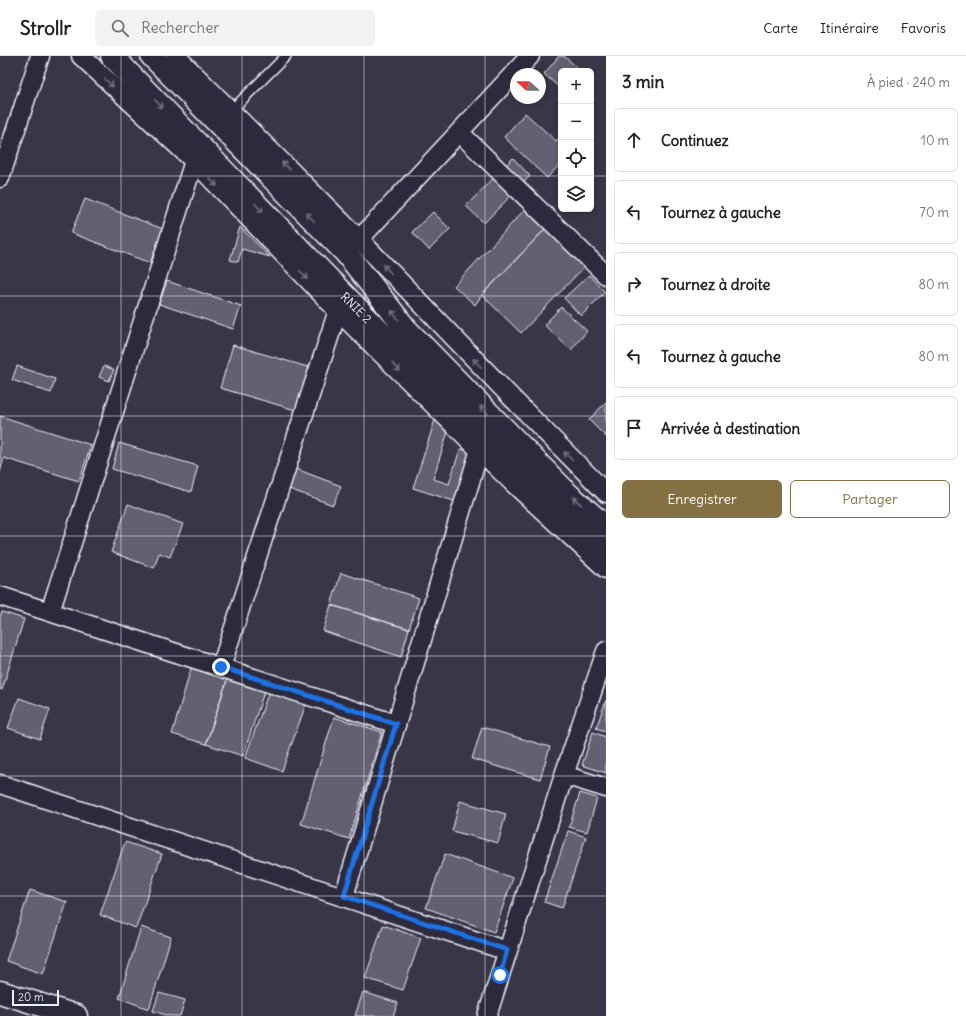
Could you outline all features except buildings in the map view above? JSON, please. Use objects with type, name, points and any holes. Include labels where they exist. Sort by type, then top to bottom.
[{"type":"main road","name":"RNIE 2","points":[[112,56],[340,303],[434,386],[484,445],[606,553]]},
{"type":"main road","name":"RNIE 2","points":[[152,56],[353,246],[406,329],[568,494],[606,527]]},
{"type":"main road","points":[[0,992],[76,1016]]},
{"type":"street","points":[[0,178],[38,56]]},
{"type":"street","points":[[80,56],[194,161],[340,303],[221,667]]},
{"type":"street","points":[[176,56],[231,111],[353,246],[510,396],[606,493]]},
{"type":"street","points":[[353,246],[530,56]]},
{"type":"street","points":[[459,132],[606,275]]},
{"type":"street","points":[[50,612],[194,161]]},
{"type":"street","points":[[484,445],[520,490],[606,570]]},
{"type":"street","points":[[344,896],[396,724],[484,445]]},
{"type":"street","points":[[0,596],[396,724]]},
{"type":"street","points":[[487,1016],[564,775],[606,651]]},
{"type":"street","points":[[564,775],[606,788]]},
{"type":"street","points":[[0,784],[507,950]]},
{"type":"lane","points":[[231,111],[286,56]]},
{"type":"route","points":[[221,667],[396,724],[344,896],[507,950],[500,975]]}]
